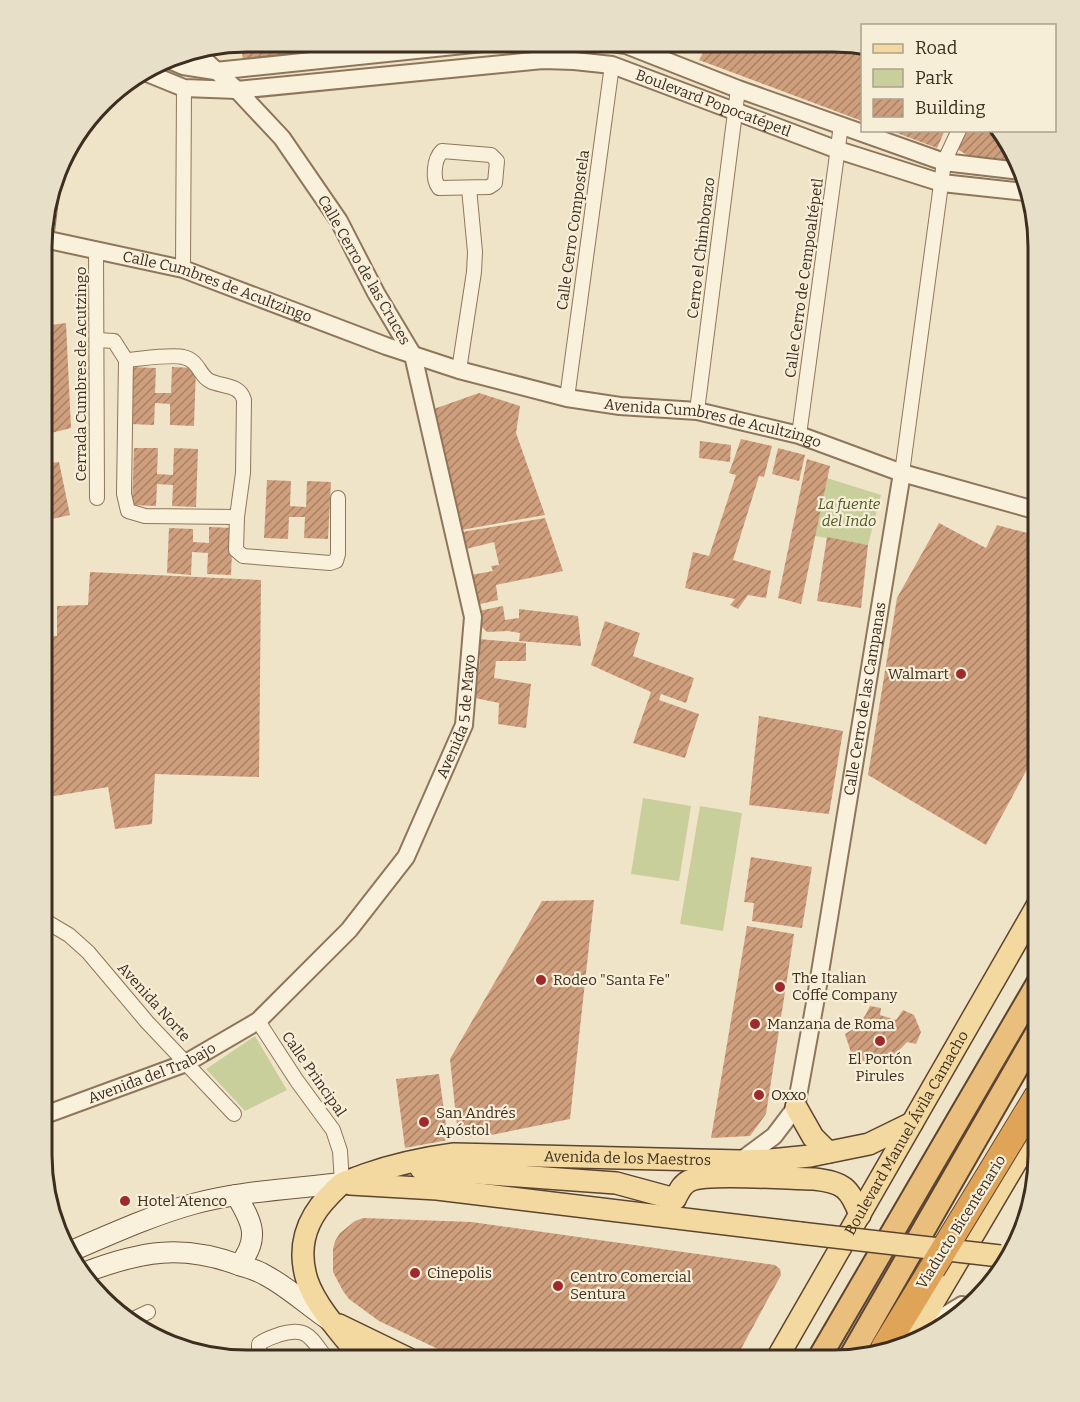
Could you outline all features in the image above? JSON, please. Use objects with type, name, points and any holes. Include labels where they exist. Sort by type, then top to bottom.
[{"type":"highway","points":[[824,1350],[1027,1002]]},
{"type":"highway","points":[[855,1348],[1027,1050]]},
{"type":"highway","name":"Viaducto Bicentenario","points":[[888,1341],[1027,1113]]},
{"type":"main road","name":"Boulevard Manuel Ávila Camacho","points":[[782,1350],[1027,923]]},
{"type":"main road","points":[[796,1107],[813,1137],[828,1152]]},
{"type":"main road","name":"Avenida de los Maestros","points":[[342,1184],[384,1168],[454,1154],[741,1161],[810,1156],[869,1144],[912,1123]]},
{"type":"main road","points":[[917,1330],[1027,1144]]},
{"type":"main road","points":[[642,1160],[692,1219]]},
{"type":"main road","points":[[384,1168],[452,1170],[616,1183],[675,1199]]},
{"type":"main road","points":[[675,1199],[681,1186],[694,1179],[716,1177],[830,1181],[845,1187],[853,1197],[860,1215]]},
{"type":"main road","points":[[342,1184],[319,1206],[310,1220],[304,1236],[302,1252],[308,1281],[330,1321],[355,1350]]},
{"type":"main road","name":"Avenida de los Maestros","points":[[77,1249],[151,1217],[193,1204],[236,1195],[342,1184],[437,1189],[999,1255]]},
{"type":"main road","points":[[236,1195],[252,1228],[252,1241],[247,1255],[239,1265]]},
{"type":"main road","points":[[91,1270],[116,1261],[159,1253],[191,1252],[221,1258],[263,1273],[330,1321],[390,1350]]},
{"type":"street","points":[[180,65],[215,71],[397,52]]},
{"type":"street","name":"Boulevard Popocatépetl","points":[[640,52],[944,162],[1011,170]]},
{"type":"street","name":"Calle Cerro de las Cruces","points":[[202,58],[237,90],[282,138],[339,221],[376,292],[413,355]]},
{"type":"street","name":"Boulevard Popocatépetl","points":[[155,76],[184,88],[237,90],[524,61],[574,61],[612,65],[838,150],[942,183],[1019,191]]},
{"type":"street","name":"Calle Cerro Compostela","points":[[567,398],[612,65]]},
{"type":"street","points":[[183,269],[184,88]]},
{"type":"street","name":"Cerro el Chimborazo","points":[[697,411],[738,89]]},
{"type":"street","name":"Calle Cerro de Cempoaltépetl","points":[[799,435],[841,125]]},
{"type":"street","points":[[944,162],[959,132]]},
{"type":"street","points":[[439,153],[491,154],[495,157],[497,161],[493,186],[469,188],[439,188],[436,185],[439,153]]},
{"type":"street","name":"Calle Cerro de las Campanas","points":[[716,1177],[774,1136],[796,1107],[902,473],[944,162]]},
{"type":"street","points":[[459,370],[474,262],[469,188]]},
{"type":"street","name":"Calle Cumbres de Acultzingo","points":[[53,241],[183,269],[386,346]]},
{"type":"street","name":"Cerrada Cumbres de Acutzingo","points":[[96,250],[98,498]]},
{"type":"street","points":[[98,340],[114,341],[126,360],[124,494],[128,511],[145,516],[237,517]]},
{"type":"street","name":"Avenida Cumbres de Acultzingo","points":[[386,346],[459,370],[567,398],[620,406],[697,411],[799,435],[902,473],[1028,508]]},
{"type":"street","name":"Avenida 5 de Mayo","points":[[258,1021],[349,930],[406,857],[464,725],[473,617],[413,355]]},
{"type":"street","points":[[126,360],[183,357],[198,366],[205,378],[233,387],[241,393],[244,400],[243,473],[237,517],[236,550],[243,556],[330,563],[336,561],[338,498]]},
{"type":"street","name":"Avenida Norte","points":[[52,925],[69,935],[88,952],[147,1022],[234,1114]]},
{"type":"street","name":"Avenida del Trabajo","points":[[52,1112],[186,1063],[258,1021]]},
{"type":"street","name":"Calle Principal","points":[[258,1021],[297,1081],[333,1130],[340,1151],[342,1184]]},
{"type":"street","points":[[140,1316],[148,1312]]},
{"type":"street","points":[[260,1350],[273,1337],[291,1331],[301,1331],[309,1336],[320,1350]]},
{"type":"green space","name":"La fuente del Indo","points":[[827,478],[881,495],[868,545],[815,536]]},
{"type":"green space","points":[[643,798],[691,806],[679,881],[631,874]]},
{"type":"green space","points":[[700,806],[742,813],[723,931],[680,924]]},
{"type":"green space","points":[[255,1036],[287,1090],[245,1111],[206,1069]]},
{"type":"building","points":[[242,52],[329,52],[243,61]]},
{"type":"building","points":[[832,52],[861,55],[861,121],[699,60],[703,53]]},
{"type":"building","points":[[894,132],[944,132],[937,148]]},
{"type":"building","points":[[967,132],[989,132],[1007,160],[967,155],[957,149]]},
{"type":"building","points":[[66,323],[71,428],[52,433],[52,325]]},
{"type":"building","points":[[132,367],[156,368],[155,393],[171,393],[172,367],[196,368],[194,426],[170,425],[170,404],[155,403],[154,425],[130,424]]},
{"type":"building","points":[[479,393],[520,406],[516,433],[545,515],[461,530],[431,410]]},
{"type":"building","points":[[741,439],[772,446],[764,477],[759,476],[733,560],[771,571],[766,598],[748,595],[738,609],[730,605],[735,599],[685,588],[693,552],[709,556],[736,475],[729,473]]},
{"type":"building","points":[[700,441],[731,445],[730,462],[699,458]]},
{"type":"building","points":[[134,448],[158,448],[157,474],[173,475],[174,448],[198,449],[196,507],[172,506],[173,485],[157,484],[156,506],[132,505]]},
{"type":"building","points":[[778,448],[805,455],[799,481],[772,474]]},
{"type":"building","points":[[807,459],[830,466],[801,604],[778,598]]},
{"type":"building","points":[[59,462],[70,515],[52,519],[52,463]]},
{"type":"building","points":[[267,480],[291,481],[290,506],[306,507],[307,481],[331,482],[328,539],[304,538],[305,517],[289,517],[288,539],[264,538]]},
{"type":"building","points":[[545,518],[563,571],[496,585],[498,600],[476,605],[471,575],[493,571],[491,566],[499,565],[494,542],[466,549],[462,532]]},
{"type":"building","name":"Walmart","points":[[939,523],[986,548],[997,525],[1028,533],[1027,769],[986,845],[868,775],[897,598]]},
{"type":"building","points":[[209,527],[233,528],[231,575],[207,574],[208,553],[192,552],[191,575],[167,573],[169,528],[193,529],[193,542],[209,543]]},
{"type":"building","points":[[827,537],[868,545],[861,608],[817,601]]},
{"type":"building","points":[[90,572],[261,580],[259,777],[155,774],[152,824],[115,829],[108,787],[52,796],[52,636],[57,636],[57,606],[88,605]]},
{"type":"building","points":[[503,606],[505,620],[519,618],[519,609],[578,616],[581,646],[519,641],[520,633],[487,632],[479,624],[478,611]]},
{"type":"building","points":[[605,621],[640,633],[633,656],[694,678],[686,703],[661,694],[659,700],[699,714],[685,758],[633,743],[651,692],[591,665]]},
{"type":"building","points":[[479,639],[526,643],[526,661],[496,661],[494,678],[531,684],[526,728],[498,724],[499,703],[475,698],[480,660]]},
{"type":"building","points":[[759,716],[843,731],[829,814],[749,805]]},
{"type":"building","points":[[751,857],[812,867],[802,928],[752,921],[754,903],[744,902]]},
{"type":"building","name":"Rodeo \"Santa Fe\"","points":[[594,900],[570,1119],[486,1136],[458,1137],[450,1059],[542,901]]},
{"type":"building","name":"Manzana de Roma","points":[[747,926],[794,934],[766,1114],[750,1136],[711,1138]]},
{"type":"building","points":[[870,1006],[881,1008],[880,1015],[896,1020],[903,1010],[914,1015],[921,1032],[916,1044],[907,1042],[885,1065],[853,1059],[845,1034],[865,1016]]},
{"type":"building","name":"San Andrés Apóstol","points":[[439,1074],[448,1140],[405,1148],[396,1079]]},
{"type":"building","name":"Centro Comercial Sentura","points":[[363,1218],[472,1222],[775,1265],[780,1269],[781,1275],[740,1350],[440,1350],[379,1321],[349,1299],[343,1291],[333,1272],[333,1249],[340,1233],[355,1221]]},
{"type":"place","name":"Walmart","points":[[961,674]]},
{"type":"place","name":"Rodeo \"Santa Fe\"","points":[[541,980]]},
{"type":"place","name":"The Italian Coffe Company","points":[[780,987]]},
{"type":"place","name":"Manzana de Roma","points":[[755,1024]]},
{"type":"place","name":"El Portón Pirules","points":[[880,1041]]},
{"type":"place","name":"Oxxo","points":[[759,1095]]},
{"type":"place","name":"San Andrés Apóstol","points":[[424,1122]]},
{"type":"place","name":"Hotel Atenco","points":[[125,1201]]},
{"type":"place","name":"Cinepolis","points":[[415,1273]]},
{"type":"place","name":"Centro Comercial Sentura","points":[[558,1286]]}]
